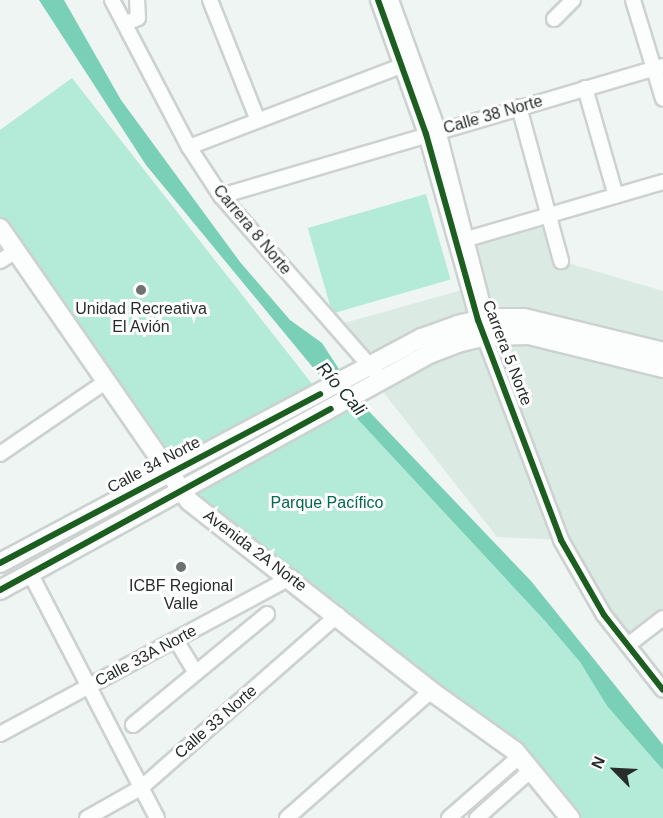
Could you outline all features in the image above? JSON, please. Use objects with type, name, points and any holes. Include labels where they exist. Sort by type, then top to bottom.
[{"type":"main road","name":"Avenida 2A Norte","points":[[0,228],[6,254],[178,494],[521,766],[570,818]]},
{"type":"main road","name":"Calle 34 Norte","points":[[0,590],[178,494],[326,401],[371,376],[422,338],[524,318],[663,352]]},
{"type":"main road","name":"Calle 34 Norte","points":[[485,325],[663,368]]},
{"type":"main road","name":"Calle 34 Norte","points":[[0,563],[163,475],[326,401]]},
{"type":"main road","name":"Avenida 2A Norte","points":[[521,766],[557,818]]},
{"type":"street","name":"Carrera 8 Norte","points":[[112,0],[189,147],[221,196],[371,376]]},
{"type":"street","points":[[125,24],[138,18],[137,0]]},
{"type":"street","points":[[210,0],[257,118]]},
{"type":"street","name":"Carrera 5 Norte","points":[[378,0],[432,132],[467,239],[485,325]]},
{"type":"street","name":"Carrera 5 Norte","points":[[391,0],[406,64]]},
{"type":"street","points":[[555,19],[573,0]]},
{"type":"street","points":[[633,0],[659,67],[663,99]]},
{"type":"street","points":[[189,147],[257,118],[406,64]]},
{"type":"street","name":"Calle 38 Norte","points":[[221,196],[659,67]]},
{"type":"street","points":[[585,88],[616,196]]},
{"type":"street","points":[[519,107],[561,261]]},
{"type":"street","name":"Carrera 5 Norte","points":[[432,132],[485,325],[561,540],[585,585],[663,690]]},
{"type":"street","points":[[467,239],[663,182]]},
{"type":"street","points":[[0,454],[100,384]]},
{"type":"street","points":[[30,573],[157,818]]},
{"type":"street","name":"Calle 33A Norte","points":[[0,734],[286,580]]},
{"type":"street","points":[[133,724],[267,614]]},
{"type":"street","points":[[628,645],[663,618]]},
{"type":"street","name":"Calle 33 Norte","points":[[87,818],[142,787],[334,619]]},
{"type":"street","points":[[176,640],[195,672]]},
{"type":"street","points":[[286,818],[428,694]]},
{"type":"street","points":[[449,818],[521,766]]},
{"type":"street","points":[[477,818],[521,766]]},
{"type":"shaded area","points":[[548,216],[561,261],[663,291],[663,352],[488,318],[467,239]]},
{"type":"shaded area","points":[[469,288],[478,320],[371,367],[334,326]]},
{"type":"shaded area","points":[[492,335],[663,368],[663,618],[628,645],[561,540],[497,537],[376,383]]},
{"type":"green space","name":"Unidad Recreativa El Avión","points":[[72,78],[320,394],[168,473],[0,228],[0,130]]},
{"type":"green space","points":[[426,194],[451,280],[332,313],[308,228]]},
{"type":"green space","name":"Parque Pacífico","points":[[342,402],[545,621],[580,662],[607,706],[663,770],[663,818],[570,818],[531,770],[182,492]]},
{"type":"water","name":"Río Cali","points":[[39,0],[64,0],[121,100],[240,262],[290,320],[322,343],[361,403],[531,581],[663,745],[663,770],[607,706],[580,662],[545,621],[338,398],[146,165]]},
{"type":"waterway","points":[[0,578],[110,519]]},
{"type":"cycle path","points":[[378,0],[426,134],[478,320],[561,540],[604,615],[663,690]]},
{"type":"cycle path","points":[[0,563],[320,394]]},
{"type":"cycle path","points":[[0,590],[331,409]]},
{"type":"place","name":"Unidad Recreativa El Avión","points":[[141,290]]},
{"type":"place","name":"ICBF Regional Valle","points":[[181,567]]}]
